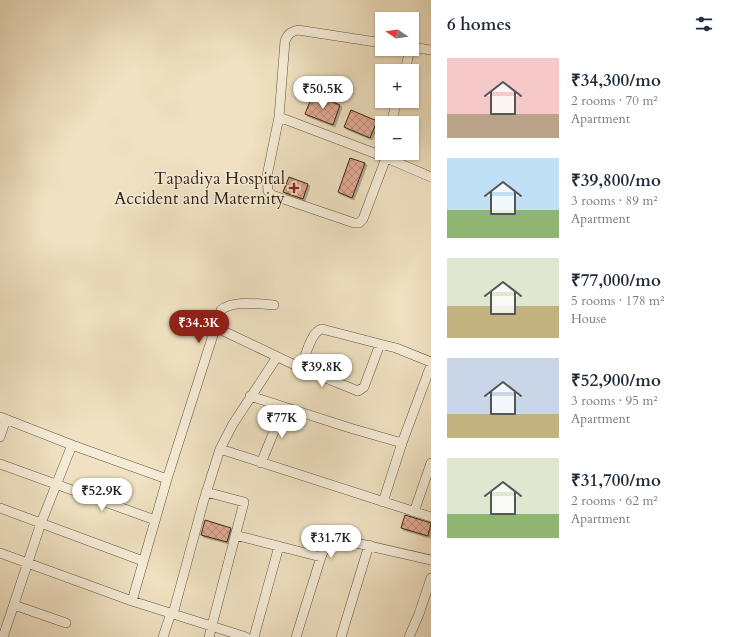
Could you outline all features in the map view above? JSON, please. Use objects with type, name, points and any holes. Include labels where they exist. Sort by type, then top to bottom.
[{"type":"street","points":[[375,41],[298,30],[292,31],[288,34],[285,41],[279,117],[267,176],[268,191],[272,195],[354,224],[359,223],[363,219],[383,160]]},
{"type":"street","points":[[419,49],[431,50]]},
{"type":"street","points":[[279,117],[375,153]]},
{"type":"street","points":[[393,160],[431,177]]},
{"type":"street","points":[[132,601],[155,520],[221,310],[229,305],[274,305]]},
{"type":"street","points":[[215,327],[301,368],[355,390],[361,390],[364,387],[380,344]]},
{"type":"street","points":[[301,368],[314,334],[318,329],[396,348],[431,363],[402,443],[383,502]]},
{"type":"street","points":[[162,637],[172,614],[206,492],[220,449],[250,396],[277,357]]},
{"type":"street","points":[[250,396],[402,443]]},
{"type":"street","points":[[261,463],[284,407]]},
{"type":"street","points":[[0,437],[3,418],[72,445],[168,479]]},
{"type":"street","points":[[3,637],[55,484],[72,445]]},
{"type":"street","points":[[220,449],[431,517]]},
{"type":"street","points":[[414,512],[431,463]]},
{"type":"street","points":[[0,464],[155,520]]},
{"type":"street","points":[[206,492],[244,502],[209,637]]},
{"type":"street","points":[[0,508],[143,561]]},
{"type":"street","points":[[235,535],[321,557]]},
{"type":"street","points":[[296,637],[321,557],[330,537],[431,560]]},
{"type":"street","points":[[341,637],[369,545]]},
{"type":"street","points":[[254,637],[279,546]]},
{"type":"street","points":[[0,553],[132,601],[246,637]]},
{"type":"street","points":[[409,637],[428,597],[431,578]]},
{"type":"street","points":[[14,605],[66,623]]},
{"type":"building","points":[[313,94],[340,105],[333,125],[305,114]]},
{"type":"building","points":[[351,110],[375,120],[375,126],[370,138],[344,127]]},
{"type":"building","points":[[350,158],[365,163],[352,198],[338,192]]},
{"type":"building","points":[[289,177],[308,184],[303,199],[283,192]]},
{"type":"building","points":[[405,515],[431,523],[428,536],[401,528]]},
{"type":"building","points":[[205,520],[231,528],[227,542],[201,535]]},
{"type":"place","name":"Tapadiya Hospital Accident and Maternity","points":[[294,188]]}]
